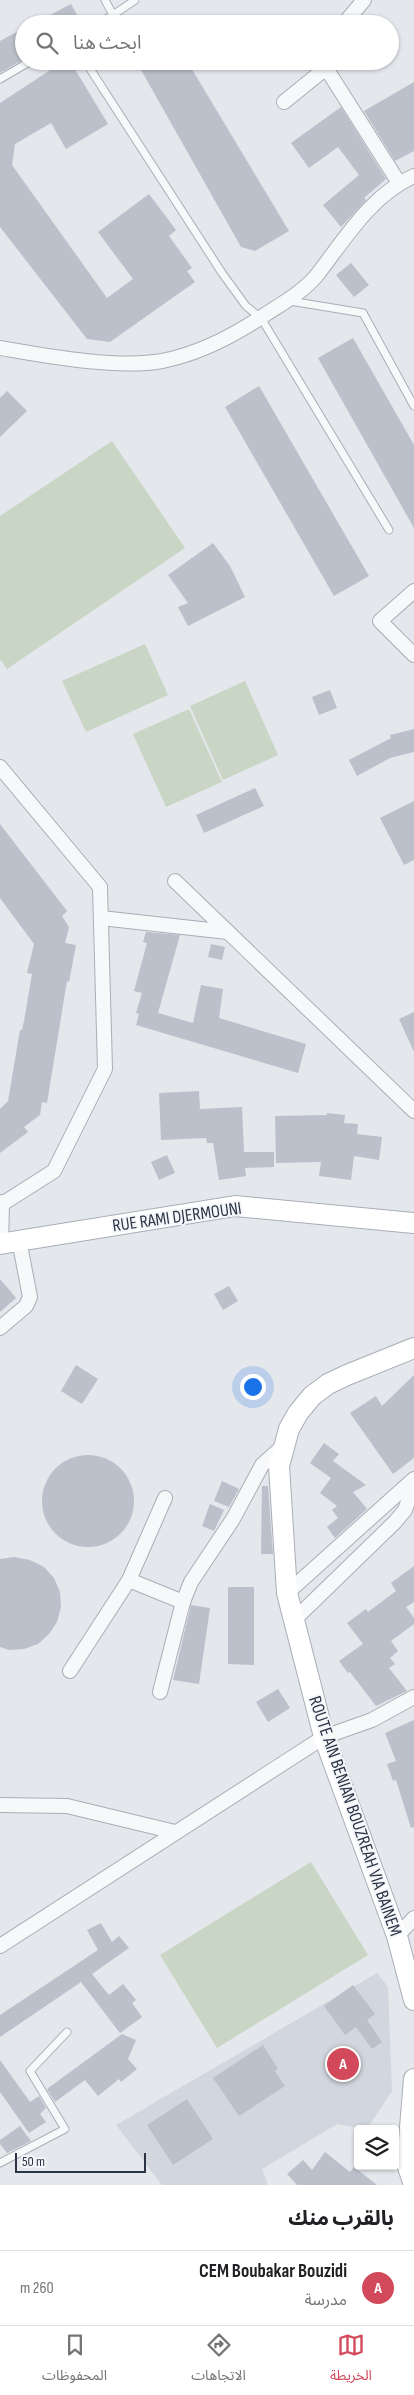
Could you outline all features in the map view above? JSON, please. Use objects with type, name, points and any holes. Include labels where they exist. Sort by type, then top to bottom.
[{"type":"main road","name":"RUE RAMI DJERMOUNI","points":[[7,1243],[235,1206],[414,1222]]},
{"type":"main road","name":"ROUTE AIN BENIAN BOUZREAH VIA BAINEM","points":[[414,1348],[328,1384],[312,1396],[298,1412],[282,1447],[279,1466],[287,1592],[294,1620],[324,1737],[397,1936],[414,2000]]},
{"type":"main road","points":[[414,2080],[407,2164],[414,2185]]},
{"type":"street","points":[[351,15],[364,0]]},
{"type":"street","points":[[284,102],[324,70]]},
{"type":"street","points":[[327,70],[398,183]]},
{"type":"street","points":[[0,348],[109,363],[161,361],[195,352],[231,336],[287,300],[315,277],[351,228],[398,183],[414,176]]},
{"type":"street","points":[[414,591],[380,621],[414,654]]},
{"type":"street","points":[[0,767],[100,887],[105,1069],[54,1171],[1,1203],[7,1243],[30,1297],[26,1306],[0,1328]]},
{"type":"street","points":[[175,881],[414,1110]]},
{"type":"street","points":[[101,918],[228,932]]},
{"type":"street","points":[[160,1692],[183,1602],[192,1582],[233,1519],[262,1465],[282,1447]]},
{"type":"street","points":[[287,1592],[414,1479]]},
{"type":"street","points":[[294,1620],[395,1522],[405,1510],[414,1484]]},
{"type":"street","points":[[70,1671],[129,1580],[165,1498]]},
{"type":"street","points":[[129,1580],[183,1602]]},
{"type":"street","points":[[0,1946],[324,1737],[372,1720],[414,1697]]},
{"type":"street","points":[[0,1805],[67,1806],[175,1832]]},
{"type":"street","points":[[397,1936],[414,1918]]},
{"type":"lane","points":[[105,0],[113,14],[136,0]]},
{"type":"lane","points":[[0,79],[16,70]]},
{"type":"lane","points":[[91,70],[222,273],[246,306],[261,318],[389,530]]},
{"type":"lane","points":[[287,300],[363,313],[414,406]]},
{"type":"lane","points":[[0,2163],[65,2129],[30,2071],[66,2032]]},
{"type":"shaded area","points":[[377,1973],[388,1987],[392,2091],[370,2125],[354,2125],[354,2127],[337,2124],[262,2169],[268,2185],[162,2185],[116,2125]]},
{"type":"green space","points":[[112,441],[185,548],[7,669],[0,659],[0,516]]},
{"type":"green space","points":[[145,644],[168,695],[86,732],[62,681]]},
{"type":"green space","points":[[245,681],[278,755],[223,780],[190,706]]},
{"type":"green space","points":[[189,709],[222,782],[166,807],[133,734]]},
{"type":"green space","points":[[311,1862],[368,1955],[217,2048],[160,1955]]},
{"type":"building","points":[[71,4],[77,15],[50,15]]},
{"type":"building","points":[[15,33],[15,64],[0,73],[0,41]]},
{"type":"building","points":[[50,70],[75,70],[108,124],[66,149],[51,123],[15,144],[12,165],[107,298],[133,279],[98,232],[149,194],[176,230],[169,236],[192,268],[187,271],[195,282],[110,342],[87,339],[0,227],[0,103]]},
{"type":"building","points":[[141,70],[192,70],[289,231],[255,251],[241,247]]},
{"type":"building","points":[[414,82],[414,151],[395,161],[364,111]]},
{"type":"building","points":[[341,107],[386,179],[364,198],[366,200],[341,227],[323,205],[359,175],[338,147],[309,168],[291,143]]},
{"type":"building","points":[[351,263],[369,285],[354,297],[336,275]]},
{"type":"building","points":[[353,338],[414,445],[414,528],[318,358]]},
{"type":"building","points":[[259,386],[369,576],[334,596],[225,407]]},
{"type":"building","points":[[7,391],[27,411],[0,437],[0,398]]},
{"type":"building","points":[[213,543],[230,566],[245,597],[188,626],[178,607],[188,603],[168,575]]},
{"type":"building","points":[[330,690],[337,708],[319,715],[312,697]]},
{"type":"building","points":[[414,729],[414,752],[390,758],[357,776],[349,760],[391,738],[390,735]]},
{"type":"building","points":[[255,788],[264,806],[204,833],[196,815]]},
{"type":"building","points":[[414,801],[414,860],[404,865],[380,818]]},
{"type":"building","points":[[0,824],[67,911],[62,916],[69,927],[65,943],[76,945],[69,982],[67,981],[47,1103],[42,1102],[40,1115],[24,1127],[28,1132],[0,1153],[0,1109],[8,1101],[32,974],[27,973],[34,944],[0,898]]},
{"type":"building","points":[[146,932],[180,935],[158,1013],[193,1023],[201,985],[223,989],[219,1018],[306,1044],[298,1073],[136,1025],[139,1014],[136,1013],[142,993],[134,991],[147,943],[143,942]]},
{"type":"building","points":[[211,944],[225,947],[222,960],[208,957]]},
{"type":"building","points":[[414,1012],[414,1052],[399,1019]]},
{"type":"building","points":[[199,1091],[200,1109],[242,1107],[244,1152],[274,1152],[274,1167],[245,1168],[246,1176],[219,1180],[213,1143],[207,1143],[206,1138],[161,1140],[159,1093]]},
{"type":"building","points":[[327,1113],[345,1115],[344,1123],[358,1124],[357,1134],[382,1137],[379,1160],[354,1156],[351,1180],[319,1176],[321,1162],[276,1163],[275,1116],[327,1115]]},
{"type":"building","points":[[167,1155],[175,1173],[159,1180],[151,1162]]},
{"type":"building","points":[[0,1279],[16,1298],[0,1312]]},
{"type":"building","points":[[229,1286],[238,1301],[223,1310],[214,1294]]},
{"type":"building","points":[[76,1365],[98,1379],[82,1404],[61,1391]]},
{"type":"building","points":[[414,1375],[414,1458],[393,1474],[350,1413],[376,1396],[382,1406]]},
{"type":"building","points":[[324,1443],[339,1454],[333,1461],[366,1485],[353,1492],[367,1509],[335,1538],[327,1527],[338,1518],[332,1510],[337,1506],[320,1493],[331,1478],[310,1463]]},
{"type":"building","points":[[88,1455],[106,1458],[121,1468],[131,1483],[134,1501],[131,1519],[121,1534],[106,1544],[88,1547],[70,1544],[55,1534],[45,1519],[42,1501],[45,1483],[55,1468],[70,1458]]},
{"type":"building","points":[[222,1481],[239,1489],[229,1507],[214,1501]]},
{"type":"building","points":[[262,1486],[268,1486],[273,1554],[261,1554]]},
{"type":"building","points":[[210,1504],[224,1510],[214,1531],[202,1526]]},
{"type":"building","points":[[14,1557],[30,1560],[44,1567],[54,1578],[60,1592],[61,1607],[57,1622],[49,1634],[38,1644],[24,1649],[9,1650],[0,1647],[0,1559]]},
{"type":"building","points":[[414,1566],[414,1602],[406,1607],[414,1618],[414,1624],[391,1641],[398,1651],[390,1658],[395,1664],[389,1668],[407,1691],[376,1706],[350,1672],[348,1673],[339,1661],[363,1644],[347,1623],[366,1609],[368,1612],[396,1591],[391,1583]]},
{"type":"building","points":[[228,1587],[254,1587],[254,1665],[228,1664]]},
{"type":"building","points":[[191,1605],[210,1608],[199,1684],[173,1680]]},
{"type":"building","points":[[278,1689],[290,1708],[268,1722],[256,1702]]},
{"type":"building","points":[[414,1720],[414,1827],[411,1828],[396,1780],[393,1781],[387,1764],[396,1761],[385,1733]]},
{"type":"building","points":[[101,1923],[112,1942],[119,1936],[129,1948],[92,1974],[109,1995],[123,1984],[136,2000],[132,2003],[142,2017],[120,2033],[81,1982],[0,2037],[0,2015],[98,1950],[87,1930]]},
{"type":"building","points":[[353,1985],[375,2014],[367,2020],[382,2042],[372,2049],[356,2027],[345,2035],[324,2006]]},
{"type":"building","points":[[122,2034],[136,2040],[128,2059],[137,2069],[121,2082],[119,2079],[98,2096],[85,2080],[55,2102],[47,2089]]},
{"type":"building","points":[[263,2045],[278,2069],[275,2071],[285,2086],[239,2116],[213,2078]]},
{"type":"building","points":[[0,2060],[30,2102],[39,2096],[46,2108],[40,2114],[46,2122],[29,2133],[0,2092]]},
{"type":"building","points":[[187,2099],[213,2139],[173,2165],[147,2125]]},
{"type":"building","points":[[20,2126],[31,2141],[7,2153],[0,2144],[0,2140]]},
{"type":"building","points":[[325,2152],[350,2172],[354,2167],[354,2170],[358,2170],[377,2185],[297,2185],[287,2174],[303,2160],[312,2170]]},
{"type":"place","name":"CEM Boubakar Bouzidi","points":[[343,2064]]}]
